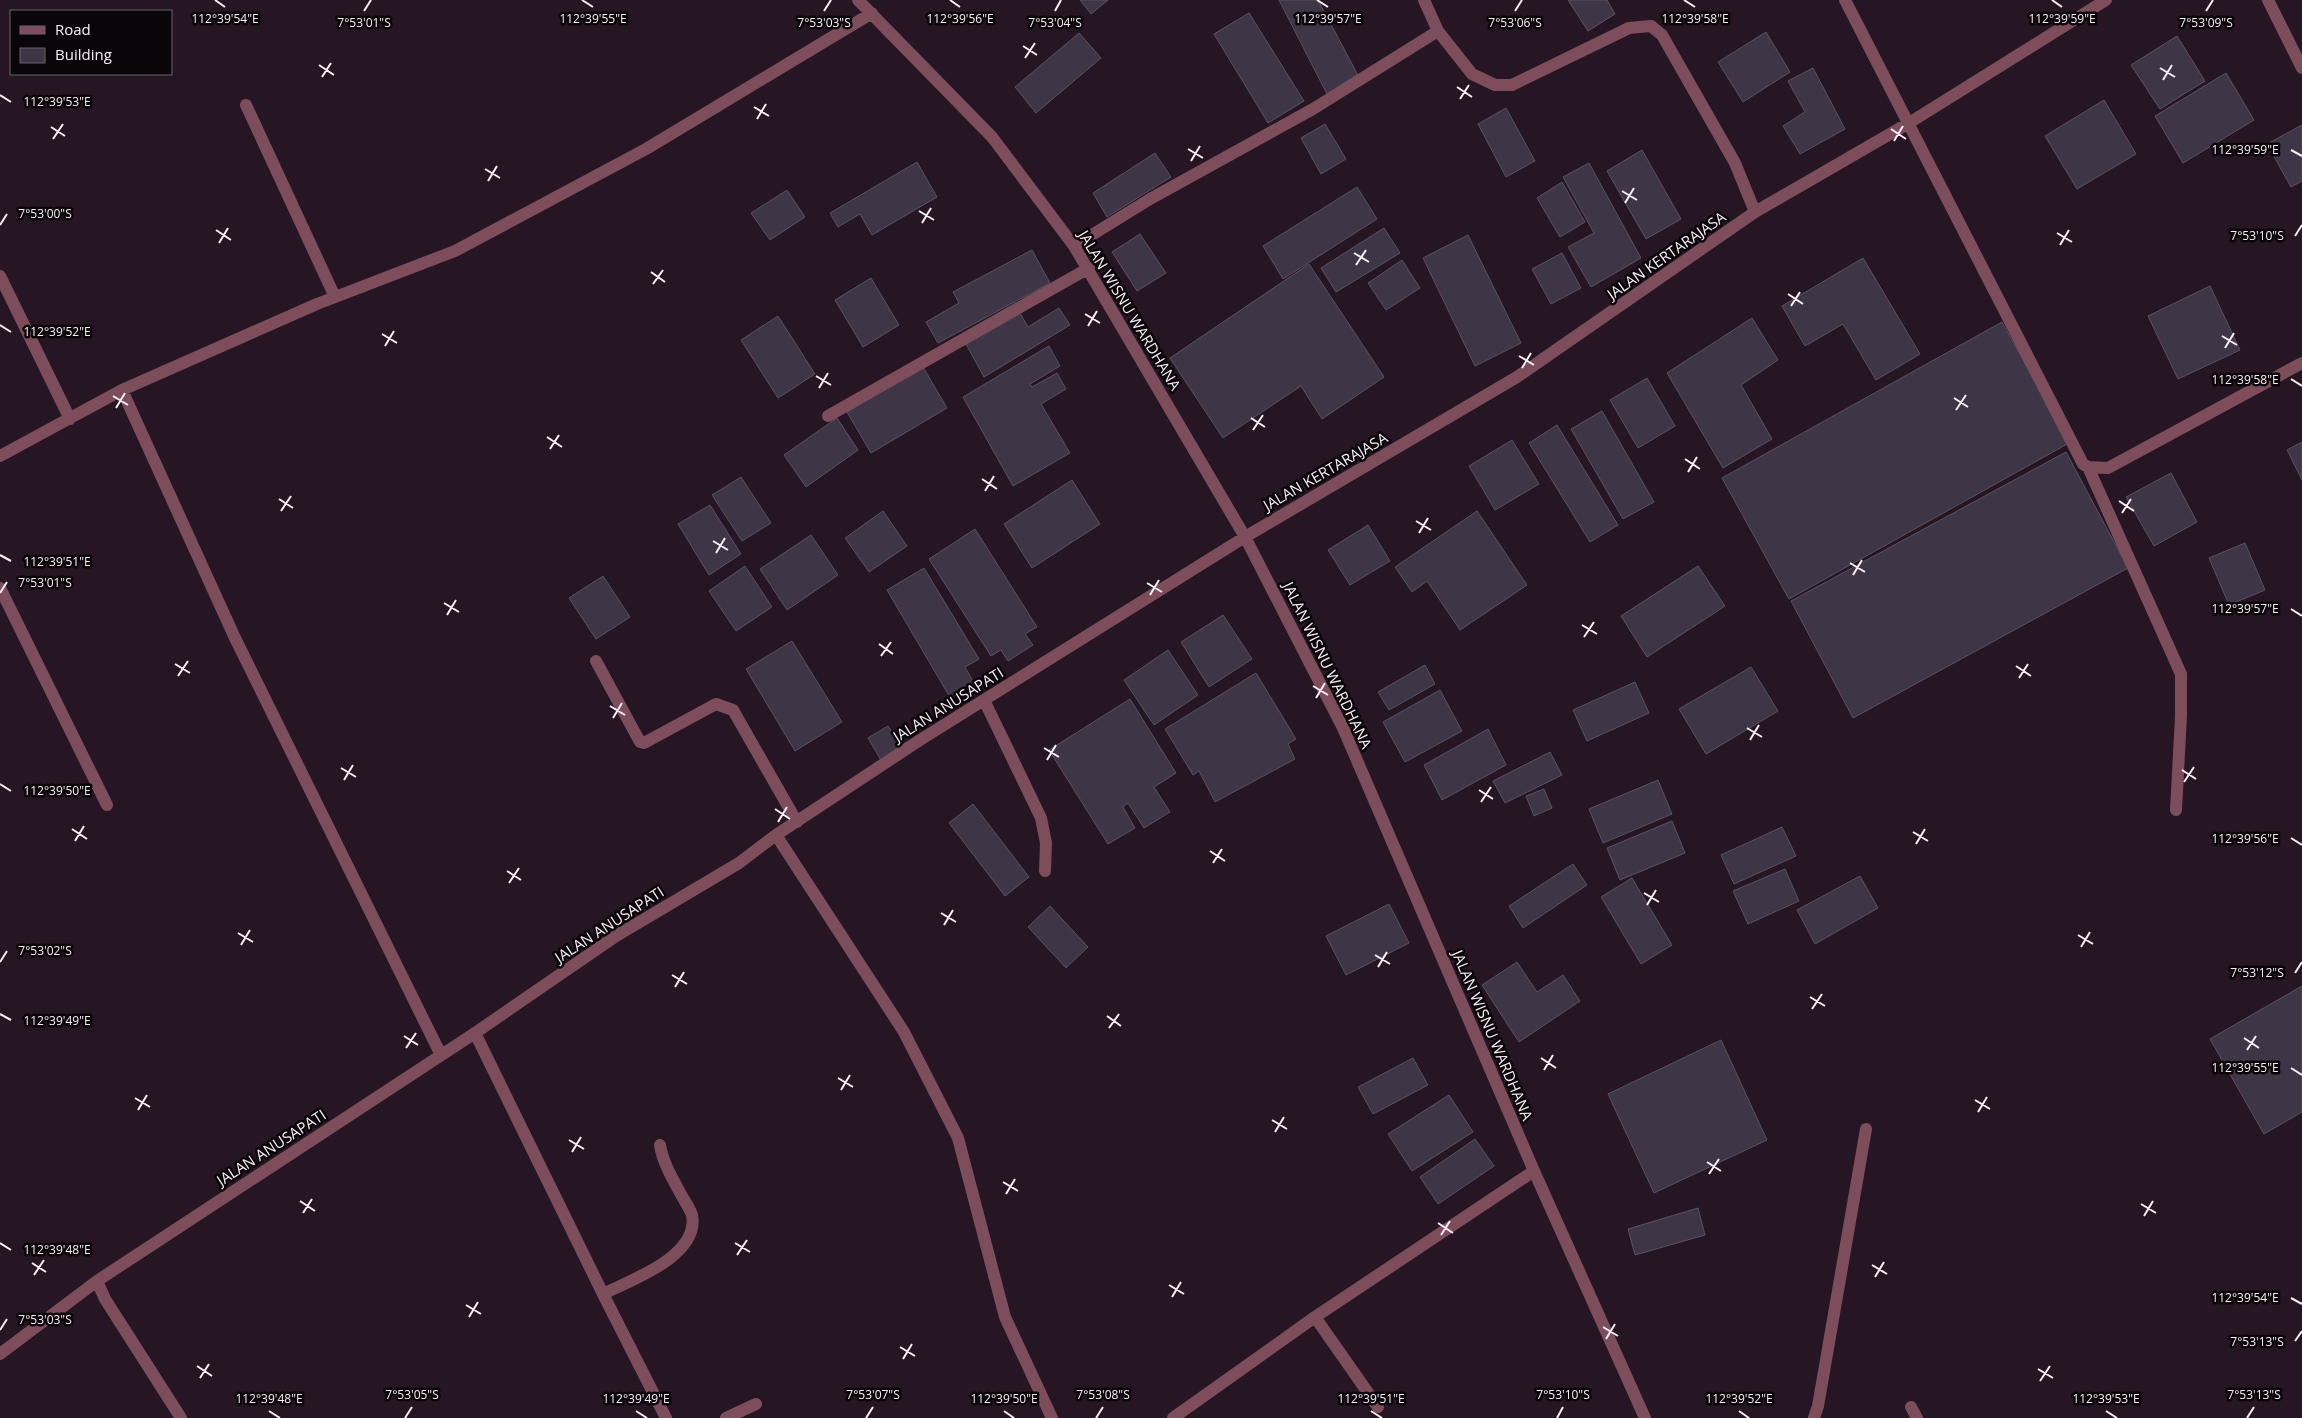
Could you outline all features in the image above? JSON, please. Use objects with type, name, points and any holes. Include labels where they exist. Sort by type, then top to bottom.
[{"type":"street","name":"JALAN WISNU WARDHANA","points":[[858,0],[992,138],[1074,246],[1089,268],[1245,536],[1344,728],[1534,1170],[1645,1418]]},
{"type":"street","points":[[1424,0],[1438,32],[1472,74],[1495,85],[1512,85],[1629,28],[1651,26],[1662,35],[1736,164],[1756,212]]},
{"type":"street","points":[[1845,0],[2083,464],[2088,468],[2181,674],[2181,716],[2176,810]]},
{"type":"street","name":"JALAN KERTARAJASA","points":[[1245,536],[1517,378],[1756,212],[1909,123],[2106,0]]},
{"type":"street","points":[[2268,0],[2302,68]]},
{"type":"street","points":[[0,456],[122,390],[335,297],[455,251],[646,149],[872,13]]},
{"type":"street","points":[[1074,246],[1150,199],[1313,109],[1438,32]]},
{"type":"street","points":[[246,105],[335,297]]},
{"type":"street","points":[[828,416],[1089,268]]},
{"type":"street","points":[[0,276],[70,419]]},
{"type":"street","points":[[2088,468],[2108,468],[2302,363]]},
{"type":"street","points":[[122,390],[235,638],[441,1054]]},
{"type":"street","name":"JALAN ANUSAPATI","points":[[0,1354],[97,1281],[474,1033],[616,936],[739,863],[776,835],[984,700],[1245,536]]},
{"type":"street","points":[[0,588],[107,805]]},
{"type":"street","points":[[596,661],[640,742],[644,743],[716,704],[733,710],[797,822]]},
{"type":"street","points":[[984,700],[1041,818],[1046,844],[1045,871]]},
{"type":"street","points":[[776,835],[904,1032],[958,1138],[1005,1317],[1052,1418]]},
{"type":"street","points":[[474,1033],[666,1418]]},
{"type":"street","points":[[1814,1418],[1818,1406],[1866,1129]]},
{"type":"street","points":[[603,1294],[656,1267],[683,1249],[692,1232],[692,1214],[662,1158],[660,1145]]},
{"type":"street","points":[[1173,1418],[1315,1317],[1534,1170]]},
{"type":"street","points":[[97,1281],[105,1298],[181,1418]]},
{"type":"street","points":[[1315,1317],[1378,1407]]},
{"type":"street","points":[[726,1418],[756,1404]]},
{"type":"building","points":[[1080,0],[1108,0],[1091,14]]},
{"type":"building","points":[[1279,0],[1318,0],[1360,79],[1328,96]]},
{"type":"building","points":[[1568,0],[1607,0],[1615,14],[1588,31]]},
{"type":"building","points":[[1249,13],[1304,101],[1268,123],[1214,34]]},
{"type":"building","points":[[1766,32],[1790,72],[1743,102],[1718,62]]},
{"type":"building","points":[[1079,33],[1101,58],[1036,113],[1015,87]]},
{"type":"building","points":[[2177,36],[2205,81],[2160,109],[2131,65]]},
{"type":"building","points":[[1813,68],[1845,129],[1800,154],[1783,126],[1805,112],[1788,81]]},
{"type":"building","points":[[2226,73],[2254,120],[2183,163],[2155,116]]},
{"type":"building","points":[[2104,100],[2136,154],[2077,189],[2045,136]]},
{"type":"building","points":[[1506,108],[1535,161],[1506,177],[1478,124]]},
{"type":"building","points":[[1325,124],[1346,159],[1321,174],[1301,138]]},
{"type":"building","points":[[2302,125],[2302,181],[2291,187],[2267,144]]},
{"type":"building","points":[[1642,150],[1681,219],[1646,239],[1607,171]]},
{"type":"building","points":[[1155,153],[1171,177],[1107,217],[1093,193]]},
{"type":"building","points":[[917,162],[937,197],[872,235],[860,214],[838,227],[830,213]]},
{"type":"building","points":[[1589,163],[1641,258],[1591,287],[1568,247],[1594,233],[1563,177]]},
{"type":"building","points":[[1562,182],[1585,222],[1560,237],[1537,198]]},
{"type":"building","points":[[1357,187],[1377,219],[1283,279],[1263,246]]},
{"type":"building","points":[[787,190],[805,217],[770,240],[751,213]]},
{"type":"building","points":[[1384,228],[1400,253],[1336,292],[1321,268]]},
{"type":"building","points":[[1140,234],[1166,273],[1137,291],[1112,252]]},
{"type":"building","points":[[1468,235],[1521,343],[1475,366],[1423,258]]},
{"type":"building","points":[[1032,250],[1050,283],[938,343],[926,322],[959,303],[953,292]]},
{"type":"building","points":[[1562,253],[1581,288],[1551,304],[1532,269]]},
{"type":"building","points":[[1863,258],[1920,354],[1876,380],[1843,324],[1805,346],[1782,306]]},
{"type":"building","points":[[1402,260],[1420,288],[1386,310],[1368,283]]},
{"type":"building","points":[[1309,264],[1384,377],[1322,419],[1301,386],[1223,438],[1170,358]]},
{"type":"building","points":[[871,278],[899,325],[863,347],[835,300]]},
{"type":"building","points":[[2210,286],[2240,350],[2178,379],[2148,316]]},
{"type":"building","points":[[1059,308],[1070,325],[984,377],[966,344],[1020,313],[1028,327]]},
{"type":"building","points":[[778,316],[815,374],[778,398],[741,340]]},
{"type":"building","points":[[1752,318],[1778,360],[1741,385],[1772,439],[1723,468],[1667,373]]},
{"type":"building","points":[[2002,322],[2069,443],[1789,599],[1722,478]]},
{"type":"building","points":[[1049,346],[1060,366],[1030,384],[1032,387],[1057,373],[1066,389],[1041,404],[1070,453],[1013,486],[963,397]]},
{"type":"building","points":[[923,367],[947,408],[871,453],[847,412]]},
{"type":"building","points":[[1647,378],[1675,426],[1638,448],[1610,400]]},
{"type":"building","points":[[1602,411],[1654,502],[1623,519],[1571,429]]},
{"type":"building","points":[[837,418],[858,450],[806,487],[784,455]]},
{"type":"building","points":[[1557,425],[1618,525],[1590,542],[1529,443]]},
{"type":"building","points":[[1512,440],[1539,484],[1495,510],[1469,466]]},
{"type":"building","points":[[2302,442],[2302,480],[2287,450]]},
{"type":"building","points":[[2066,452],[2128,568],[1853,718],[1791,601]]},
{"type":"building","points":[[2171,473],[2197,522],[2154,546],[2126,497]]},
{"type":"building","points":[[741,477],[771,523],[742,541],[712,495]]},
{"type":"building","points":[[1072,480],[1100,524],[1032,568],[1004,524]]},
{"type":"building","points":[[710,505],[741,554],[709,575],[678,524]]},
{"type":"building","points":[[883,511],[907,546],[869,572],[845,538]]},
{"type":"building","points":[[1477,511],[1527,585],[1460,630],[1427,581],[1412,592],[1395,567]]},
{"type":"building","points":[[1368,525],[1390,561],[1350,585],[1328,550]]},
{"type":"building","points":[[975,529],[1037,627],[1025,634],[1033,645],[1008,661],[1001,650],[991,656],[929,559]]},
{"type":"building","points":[[811,535],[838,575],[787,610],[760,569]]},
{"type":"building","points":[[2245,543],[2265,590],[2229,605],[2209,558]]},
{"type":"building","points":[[745,566],[772,607],[736,631],[709,591]]},
{"type":"building","points":[[1698,566],[1725,606],[1647,657],[1621,616]]},
{"type":"building","points":[[924,568],[979,659],[965,667],[975,685],[951,699],[887,590]]},
{"type":"building","points":[[603,576],[630,617],[596,639],[569,598]]},
{"type":"building","points":[[1223,615],[1252,659],[1209,687],[1181,642]]},
{"type":"building","points":[[792,641],[842,722],[795,751],[746,669]]},
{"type":"building","points":[[1168,650],[1198,695],[1154,725],[1124,680]]},
{"type":"building","points":[[1425,665],[1435,684],[1389,710],[1378,692]]},
{"type":"building","points":[[1751,667],[1778,711],[1706,754],[1679,709]]},
{"type":"building","points":[[1256,673],[1296,739],[1288,744],[1295,759],[1215,802],[1199,771],[1193,775],[1165,729]]},
{"type":"building","points":[[1635,682],[1649,713],[1587,741],[1573,710]]},
{"type":"building","points":[[1440,690],[1462,731],[1405,762],[1383,722]]},
{"type":"building","points":[[1130,699],[1176,773],[1154,787],[1170,812],[1144,828],[1128,803],[1123,807],[1135,828],[1108,844],[1049,750]]},
{"type":"building","points":[[888,726],[901,746],[881,760],[868,738]]},
{"type":"building","points":[[1488,729],[1506,765],[1442,800],[1424,765]]},
{"type":"building","points":[[1550,752],[1562,775],[1505,803],[1493,781]]},
{"type":"building","points":[[1658,780],[1672,814],[1603,843],[1589,809]]},
{"type":"building","points":[[1544,789],[1552,808],[1534,816],[1526,796]]},
{"type":"building","points":[[973,804],[1029,877],[1005,896],[949,823]]},
{"type":"building","points":[[1672,821],[1685,853],[1620,880],[1607,848]]},
{"type":"building","points":[[1782,827],[1796,856],[1734,884],[1721,855]]},
{"type":"building","points":[[1573,864],[1587,885],[1523,928],[1509,906]]},
{"type":"building","points":[[1785,869],[1799,901],[1748,924],[1733,891]]},
{"type":"building","points":[[1860,876],[1878,908],[1815,944],[1797,910]]},
{"type":"building","points":[[1632,878],[1672,945],[1641,964],[1601,897]]},
{"type":"building","points":[[1389,904],[1409,943],[1346,975],[1326,936]]},
{"type":"building","points":[[1050,906],[1088,947],[1066,968],[1028,927]]},
{"type":"building","points":[[1517,962],[1537,992],[1563,975],[1580,1001],[1519,1042],[1482,985]]},
{"type":"building","points":[[2302,986],[2302,1112],[2264,1134],[2210,1039]]},
{"type":"building","points":[[1721,1040],[1767,1140],[1654,1193],[1608,1094]]},
{"type":"building","points":[[1413,1058],[1428,1085],[1373,1114],[1358,1087]]},
{"type":"building","points":[[1449,1095],[1473,1132],[1412,1171],[1388,1134]]},
{"type":"building","points":[[1475,1139],[1494,1166],[1438,1204],[1420,1177]]},
{"type":"building","points":[[1698,1208],[1705,1235],[1635,1255],[1628,1229]]}]
